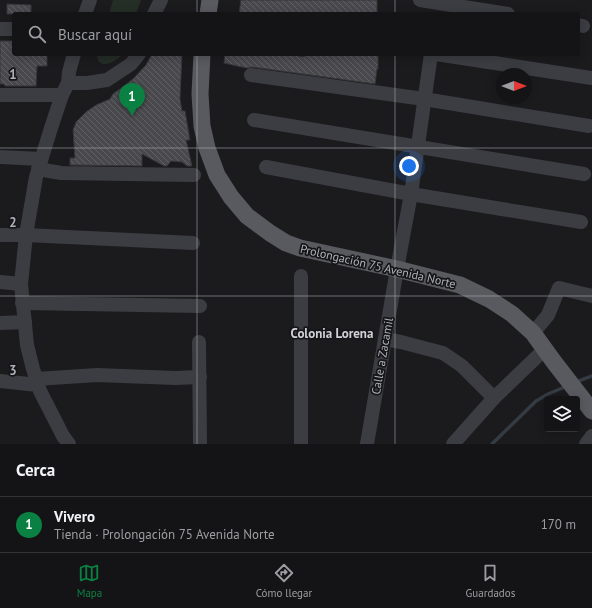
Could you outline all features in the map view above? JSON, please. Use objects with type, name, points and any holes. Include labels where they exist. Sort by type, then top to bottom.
[{"type":"main road","points":[[208,12],[210,0]]},
{"type":"main road","name":"Prolongación 75 Avenida Norte","points":[[202,56],[200,94],[202,126],[207,148],[217,175],[231,197],[247,216],[286,243],[300,248],[397,269],[460,285],[489,299],[512,314],[533,333],[592,411]]},
{"type":"street","points":[[86,12],[90,0]]},
{"type":"street","points":[[155,12],[161,0]]},
{"type":"street","points":[[420,0],[437,6],[490,12]]},
{"type":"street","points":[[0,29],[12,29]]},
{"type":"street","points":[[69,444],[63,436],[40,391],[33,369],[27,345],[21,284],[26,235],[36,177],[39,164],[65,89],[73,56]]},
{"type":"street","points":[[0,95],[65,89],[107,80],[131,64],[137,56]]},
{"type":"street","name":"Calle a Zacamil","points":[[367,444],[411,194],[430,56]]},
{"type":"street","points":[[449,56],[592,78]]},
{"type":"street","points":[[251,75],[424,99],[589,126]]},
{"type":"street","points":[[254,120],[584,174]]},
{"type":"street","points":[[0,157],[39,164],[61,173],[194,175]]},
{"type":"street","points":[[266,167],[411,194],[581,222]]},
{"type":"street","points":[[0,235],[26,235],[193,244]]},
{"type":"street","points":[[301,444],[302,276]]},
{"type":"street","points":[[0,282],[21,284]]},
{"type":"street","points":[[533,333],[548,315],[559,288],[592,296]]},
{"type":"street","points":[[22,303],[200,306]]},
{"type":"street","points":[[0,323],[25,322]]},
{"type":"street","points":[[385,339],[443,353],[462,366],[494,398]]},
{"type":"street","points":[[199,342],[200,444]]},
{"type":"street","points":[[453,444],[494,398],[550,356]]},
{"type":"street","points":[[0,381],[37,382],[97,375],[175,378],[200,377]]},
{"type":"street","points":[[586,444],[592,436]]},
{"type":"shaded area","points":[[113,0],[141,0],[137,12],[110,12]]},
{"type":"shaded area","points":[[97,56],[121,56],[107,64],[100,63]]},
{"type":"building","points":[[241,0],[377,0],[377,12],[239,12]]},
{"type":"building","points":[[7,4],[31,5],[31,12],[12,12],[12,14],[7,14]]},
{"type":"building","points":[[0,41],[12,41],[12,56],[47,56],[47,66],[37,66],[36,86],[5,86],[4,84],[0,84]]},
{"type":"building","points":[[151,56],[182,56],[180,99],[182,111],[185,111],[190,140],[186,140],[192,166],[187,166],[182,162],[171,161],[167,166],[164,166],[142,154],[142,166],[70,165],[70,158],[75,158],[73,130],[76,122],[96,105],[110,99],[113,94],[133,79],[146,65]]},
{"type":"building","points":[[225,56],[378,56],[378,69],[375,84],[252,67],[247,68],[224,63]]},
{"type":"waterway","points":[[576,382],[592,376]]},
{"type":"waterway","points":[[492,444],[536,401],[567,386]]},
{"type":"place","name":"Vivero","points":[[132,116]]},
{"type":"district","name":"Colonia Lorena","points":[[332,333]]}]
